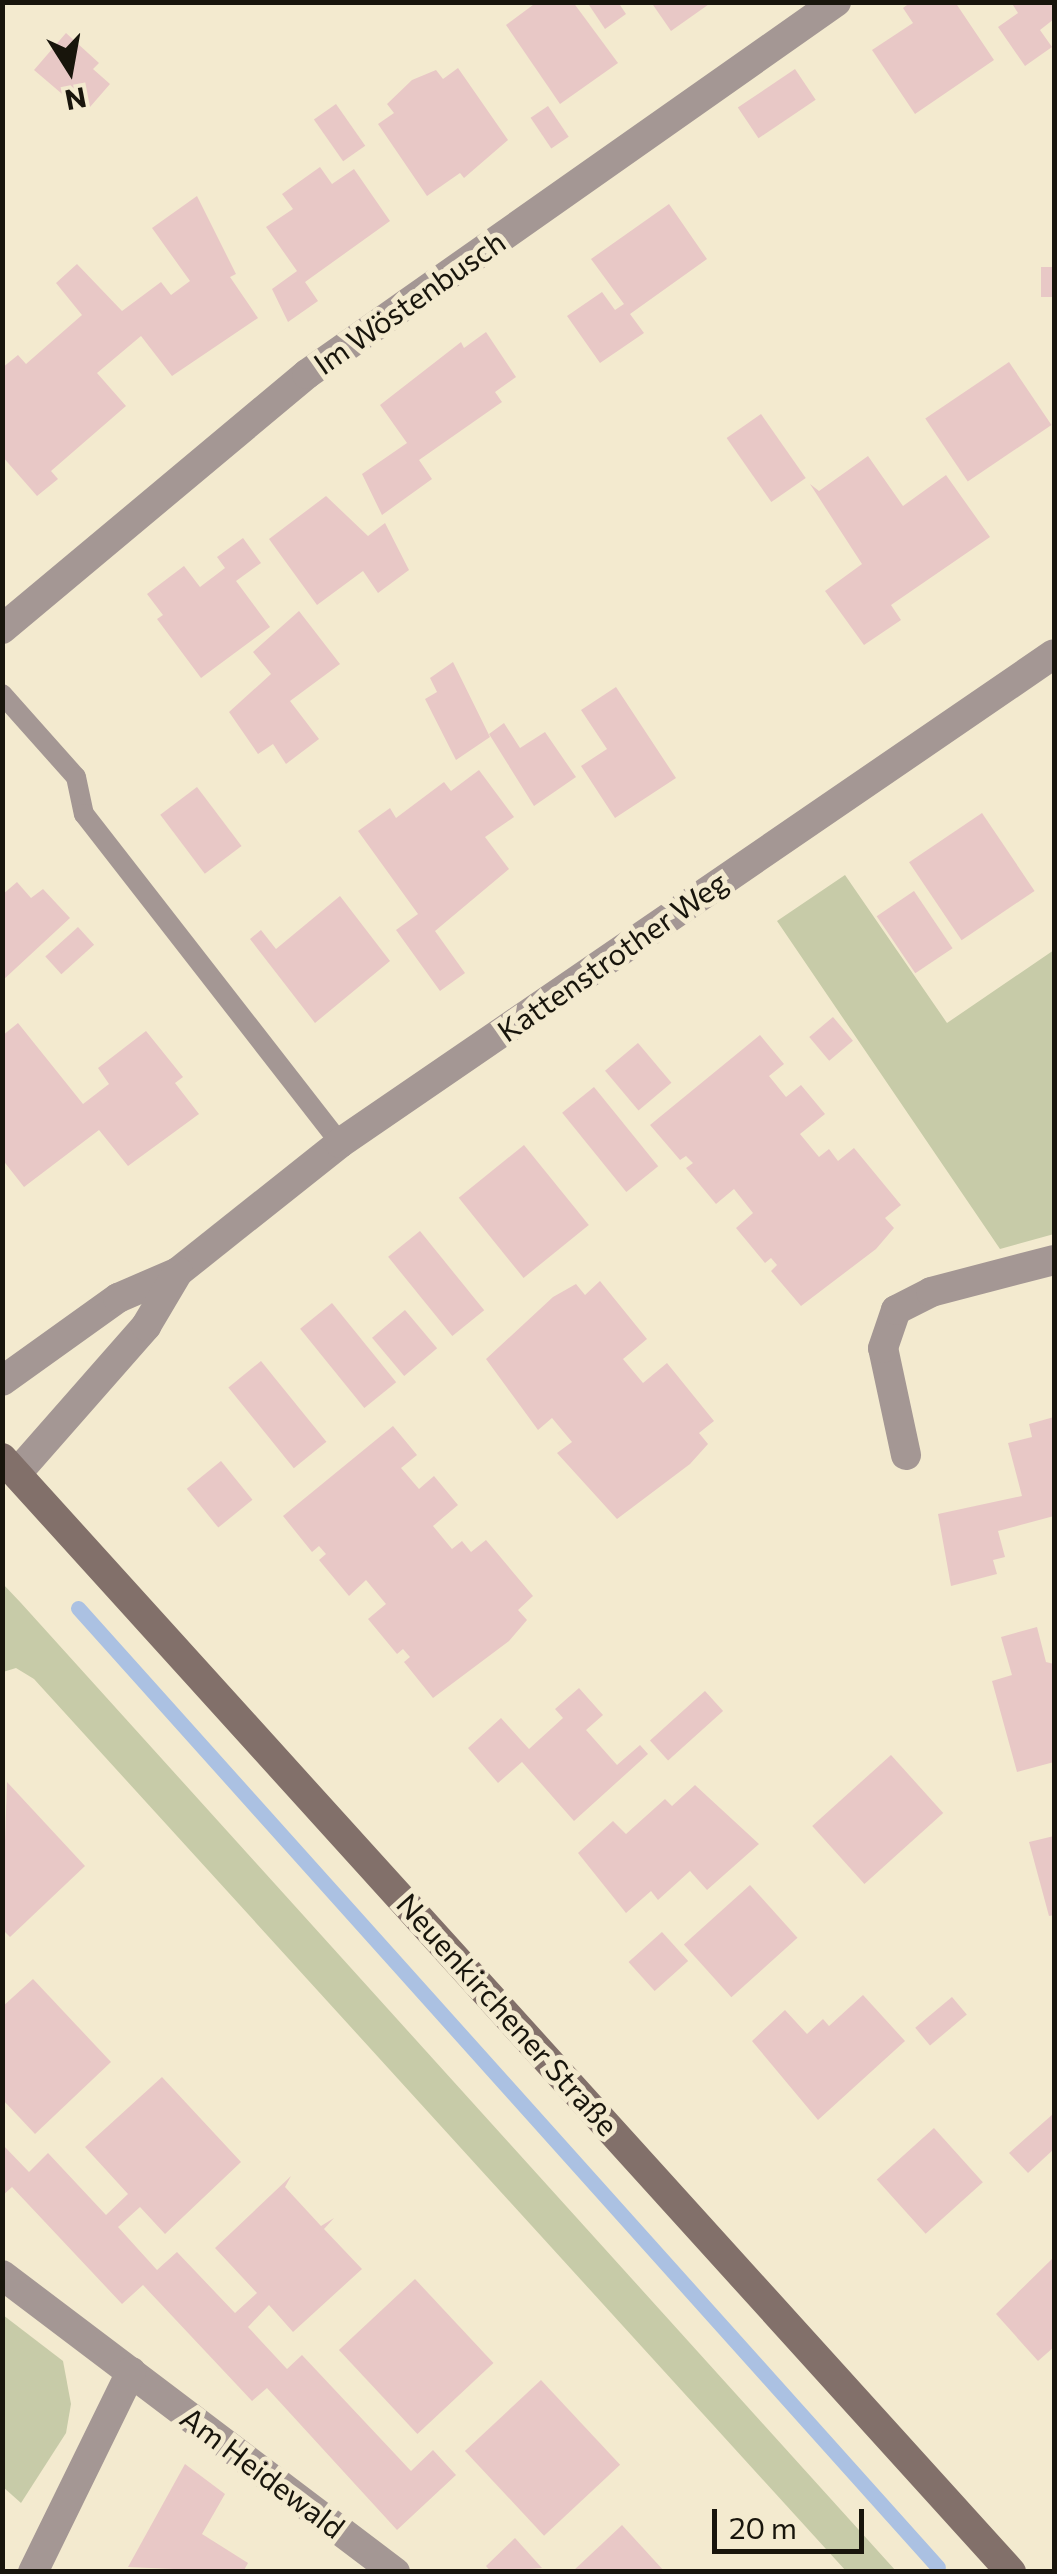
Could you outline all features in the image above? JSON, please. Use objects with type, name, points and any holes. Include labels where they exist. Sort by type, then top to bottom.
[{"type":"main road","name":"Neuenkirchener Straße","points":[[10,1466],[1011,2572]]},
{"type":"street","name":"Im Wöstenbusch","points":[[2,628],[308,374],[836,2]]},
{"type":"street","name":"Kattenstrother Weg","points":[[2,1381],[118,1298],[178,1272],[340,1143],[1054,654]]},
{"type":"street","points":[[906,1456],[883,1348],[896,1310],[931,1292],[1054,1260]]},
{"type":"street","name":"Kattenstrother Weg","points":[[10,1466],[146,1326],[178,1272]]},
{"type":"street","name":"Am Heidewald","points":[[2,2275],[395,2572]]},
{"type":"street","points":[[32,2572],[130,2372]]},
{"type":"lane","points":[[2,694],[76,777],[84,814],[340,1143]]},
{"type":"green space","points":[[845,875],[947,1023],[1054,950],[1054,1234],[1000,1249],[777,921]]},
{"type":"green space","points":[[3,1584],[896,2571],[846,2571],[34,1679],[16,1668],[3,1672]]},
{"type":"green space","points":[[3,2315],[63,2361],[71,2404],[66,2433],[21,2503],[3,2487]]},
{"type":"building","points":[[537,2],[573,2],[618,63],[560,104],[506,25]]},
{"type":"building","points":[[587,2],[618,2],[626,14],[605,29]]},
{"type":"building","points":[[651,2],[712,2],[671,31]]},
{"type":"building","points":[[911,2],[955,2],[994,60],[915,114],[872,50],[913,23],[903,8]]},
{"type":"building","points":[[1011,2],[1054,2],[1054,19],[1040,30],[1052,47],[1025,66],[998,27],[1018,13]]},
{"type":"building","points":[[66,33],[99,63],[93,69],[110,84],[90,107],[73,92],[68,99],[34,70]]},
{"type":"building","points":[[458,68],[508,140],[464,178],[460,173],[427,196],[378,124],[394,113],[387,104],[412,80],[436,70],[443,79]]},
{"type":"building","points":[[795,69],[816,100],[758,138],[738,108]]},
{"type":"building","points":[[336,104],[365,146],[343,161],[314,119]]},
{"type":"building","points":[[548,106],[569,137],[551,148],[531,118]]},
{"type":"building","points":[[320,167],[332,184],[354,169],[390,221],[305,282],[318,301],[288,322],[272,289],[297,271],[266,227],[293,209],[282,194]]},
{"type":"building","points":[[197,196],[236,274],[230,277],[258,318],[172,376],[141,336],[97,373],[126,406],[51,471],[58,479],[37,496],[2,456],[2,368],[18,355],[26,364],[82,315],[56,283],[77,264],[122,311],[161,282],[171,295],[190,281],[152,228]]},
{"type":"building","points":[[669,204],[707,259],[630,314],[644,333],[600,363],[567,316],[602,292],[615,310],[624,304],[591,259]]},
{"type":"building","points":[[1041,267],[1054,267],[1054,297],[1041,297]]},
{"type":"building","points":[[486,332],[516,377],[495,392],[502,402],[419,460],[432,479],[382,515],[362,474],[407,443],[380,405],[461,342],[464,348]]},
{"type":"building","points":[[1009,362],[1051,425],[968,481],[925,418]]},
{"type":"building","points":[[761,414],[806,478],[771,502],[727,438]]},
{"type":"building","points":[[868,456],[903,506],[946,475],[990,537],[891,605],[901,620],[864,645],[825,591],[862,564],[810,484],[819,491]]},
{"type":"building","points":[[326,496],[368,536],[385,523],[409,570],[378,593],[363,571],[317,605],[269,539]]},
{"type":"building","points":[[243,538],[261,563],[236,581],[270,627],[201,678],[157,619],[163,615],[147,594],[184,566],[200,587],[225,568],[217,557]]},
{"type":"building","points":[[299,611],[340,664],[290,701],[319,739],[286,764],[273,744],[258,754],[229,712],[271,674],[253,652]]},
{"type":"building","points":[[453,662],[490,737],[456,760],[425,699],[437,692],[430,678]]},
{"type":"building","points":[[616,687],[676,778],[615,818],[581,766],[607,749],[581,710]]},
{"type":"building","points":[[504,723],[520,748],[545,732],[576,777],[534,806],[489,734]]},
{"type":"building","points":[[479,770],[514,817],[485,837],[509,869],[435,931],[465,973],[440,991],[396,930],[418,914],[358,831],[390,808],[396,818],[444,782],[451,791]]},
{"type":"building","points":[[197,787],[242,846],[205,874],[160,815]]},
{"type":"building","points":[[982,813],[1035,891],[962,940],[909,862]]},
{"type":"building","points":[[17,882],[31,898],[43,889],[70,918],[2,981],[2,895]]},
{"type":"building","points":[[914,891],[953,948],[915,973],[877,916]]},
{"type":"building","points":[[340,896],[390,961],[315,1023],[250,939],[261,930],[276,949]]},
{"type":"building","points":[[78,927],[94,945],[61,974],[45,956]]},
{"type":"building","points":[[833,1017],[853,1041],[829,1061],[809,1037]]},
{"type":"building","points":[[18,1023],[83,1104],[109,1084],[98,1068],[146,1031],[183,1077],[175,1083],[199,1114],[128,1166],[99,1130],[24,1187],[2,1159],[2,1036]]},
{"type":"building","points":[[760,1035],[784,1064],[769,1076],[786,1097],[801,1085],[825,1114],[800,1134],[819,1157],[829,1149],[838,1161],[854,1148],[901,1205],[885,1218],[894,1228],[876,1249],[801,1306],[771,1271],[777,1265],[771,1258],[765,1263],[736,1228],[753,1213],[734,1189],[716,1204],[686,1168],[693,1163],[686,1156],[680,1160],[650,1125]]},
{"type":"building","points":[[638,1043],[671,1083],[638,1110],[605,1071]]},
{"type":"building","points":[[594,1087],[658,1166],[626,1192],[562,1113]]},
{"type":"building","points":[[524,1145],[589,1225],[524,1278],[459,1198]]},
{"type":"building","points":[[420,1231],[484,1310],[452,1336],[388,1257]]},
{"type":"building","points":[[600,1281],[647,1339],[623,1359],[643,1383],[667,1363],[714,1421],[699,1433],[708,1444],[690,1464],[617,1519],[557,1453],[572,1442],[552,1418],[538,1430],[486,1359],[553,1297],[576,1284],[585,1295]]},
{"type":"building","points":[[332,1303],[396,1382],[364,1408],[300,1329]]},
{"type":"building","points":[[405,1310],[437,1348],[404,1376],[372,1338]]},
{"type":"building","points":[[261,1361],[326,1442],[294,1468],[228,1387]]},
{"type":"building","points":[[1054,1417],[1054,1516],[998,1531],[1005,1557],[993,1560],[997,1574],[951,1586],[938,1514],[1022,1496],[1008,1443],[1032,1437],[1029,1424]]},
{"type":"building","points":[[393,1426],[417,1455],[401,1468],[419,1489],[434,1476],[458,1505],[433,1526],[452,1549],[462,1541],[471,1552],[486,1540],[533,1596],[518,1610],[527,1620],[509,1641],[433,1698],[404,1662],[410,1657],[403,1649],[397,1654],[368,1619],[386,1604],[366,1580],[349,1596],[319,1560],[326,1554],[319,1546],[312,1552],[283,1516]]},
{"type":"building","points":[[221,1461],[252,1500],[218,1528],[187,1489]]},
{"type":"building","points":[[1037,1627],[1046,1662],[1054,1664],[1054,1762],[1017,1772],[992,1681],[1012,1675],[1001,1637]]},
{"type":"building","points":[[579,1688],[603,1715],[586,1730],[617,1765],[640,1745],[648,1754],[574,1821],[522,1762],[498,1783],[468,1748],[501,1718],[529,1749],[563,1718],[555,1709]]},
{"type":"building","points":[[705,1691],[723,1711],[668,1761],[650,1741]]},
{"type":"building","points":[[891,1755],[943,1813],[864,1884],[812,1826]]},
{"type":"building","points":[[7,1782],[85,1866],[10,1937],[2,1929]]},
{"type":"building","points":[[695,1785],[759,1844],[707,1890],[690,1871],[658,1900],[651,1891],[626,1913],[578,1853],[613,1821],[626,1834],[665,1799],[672,1806]]},
{"type":"building","points":[[1054,1836],[1054,1915],[1049,1916],[1029,1842]]},
{"type":"building","points":[[750,1885],[798,1938],[731,1997],[684,1945]]},
{"type":"building","points":[[662,1932],[688,1961],[655,1991],[629,1962]]},
{"type":"building","points":[[33,1979],[111,2062],[35,2134],[2,2099],[2,2007]]},
{"type":"building","points":[[863,1995],[905,2041],[818,2120],[752,2041],[785,2010],[807,2034],[823,2019],[829,2026]]},
{"type":"building","points":[[952,1997],[967,2015],[930,2045],[915,2028]]},
{"type":"building","points":[[162,2077],[241,2162],[165,2234],[140,2207],[118,2227],[157,2270],[177,2252],[235,2313],[257,2293],[215,2248],[291,2176],[285,2187],[321,2226],[334,2218],[324,2229],[362,2269],[293,2332],[269,2305],[248,2327],[287,2369],[302,2355],[411,2471],[433,2450],[456,2475],[397,2530],[267,2388],[252,2401],[143,2285],[122,2304],[12,2187],[2,2196],[2,2144],[29,2172],[48,2153],[106,2215],[128,2194],[85,2147]]},
{"type":"building","points":[[1053,2114],[1054,2149],[1028,2173],[1009,2153]]},
{"type":"building","points":[[934,2128],[983,2182],[926,2234],[877,2180]]},
{"type":"building","points":[[1054,2257],[1054,2347],[1038,2361],[996,2314]]},
{"type":"building","points":[[415,2279],[493,2363],[417,2434],[339,2350]]},
{"type":"building","points":[[541,2380],[620,2465],[544,2536],[465,2451]]},
{"type":"building","points":[[185,2464],[225,2494],[202,2534],[248,2563],[243,2572],[128,2567]]},
{"type":"building","points":[[622,2525],[665,2572],[572,2572]]},
{"type":"building","points":[[515,2538],[542,2568],[491,2572],[486,2566]]},
{"type":"waterway","points":[[78,1608],[938,2567]]}]
